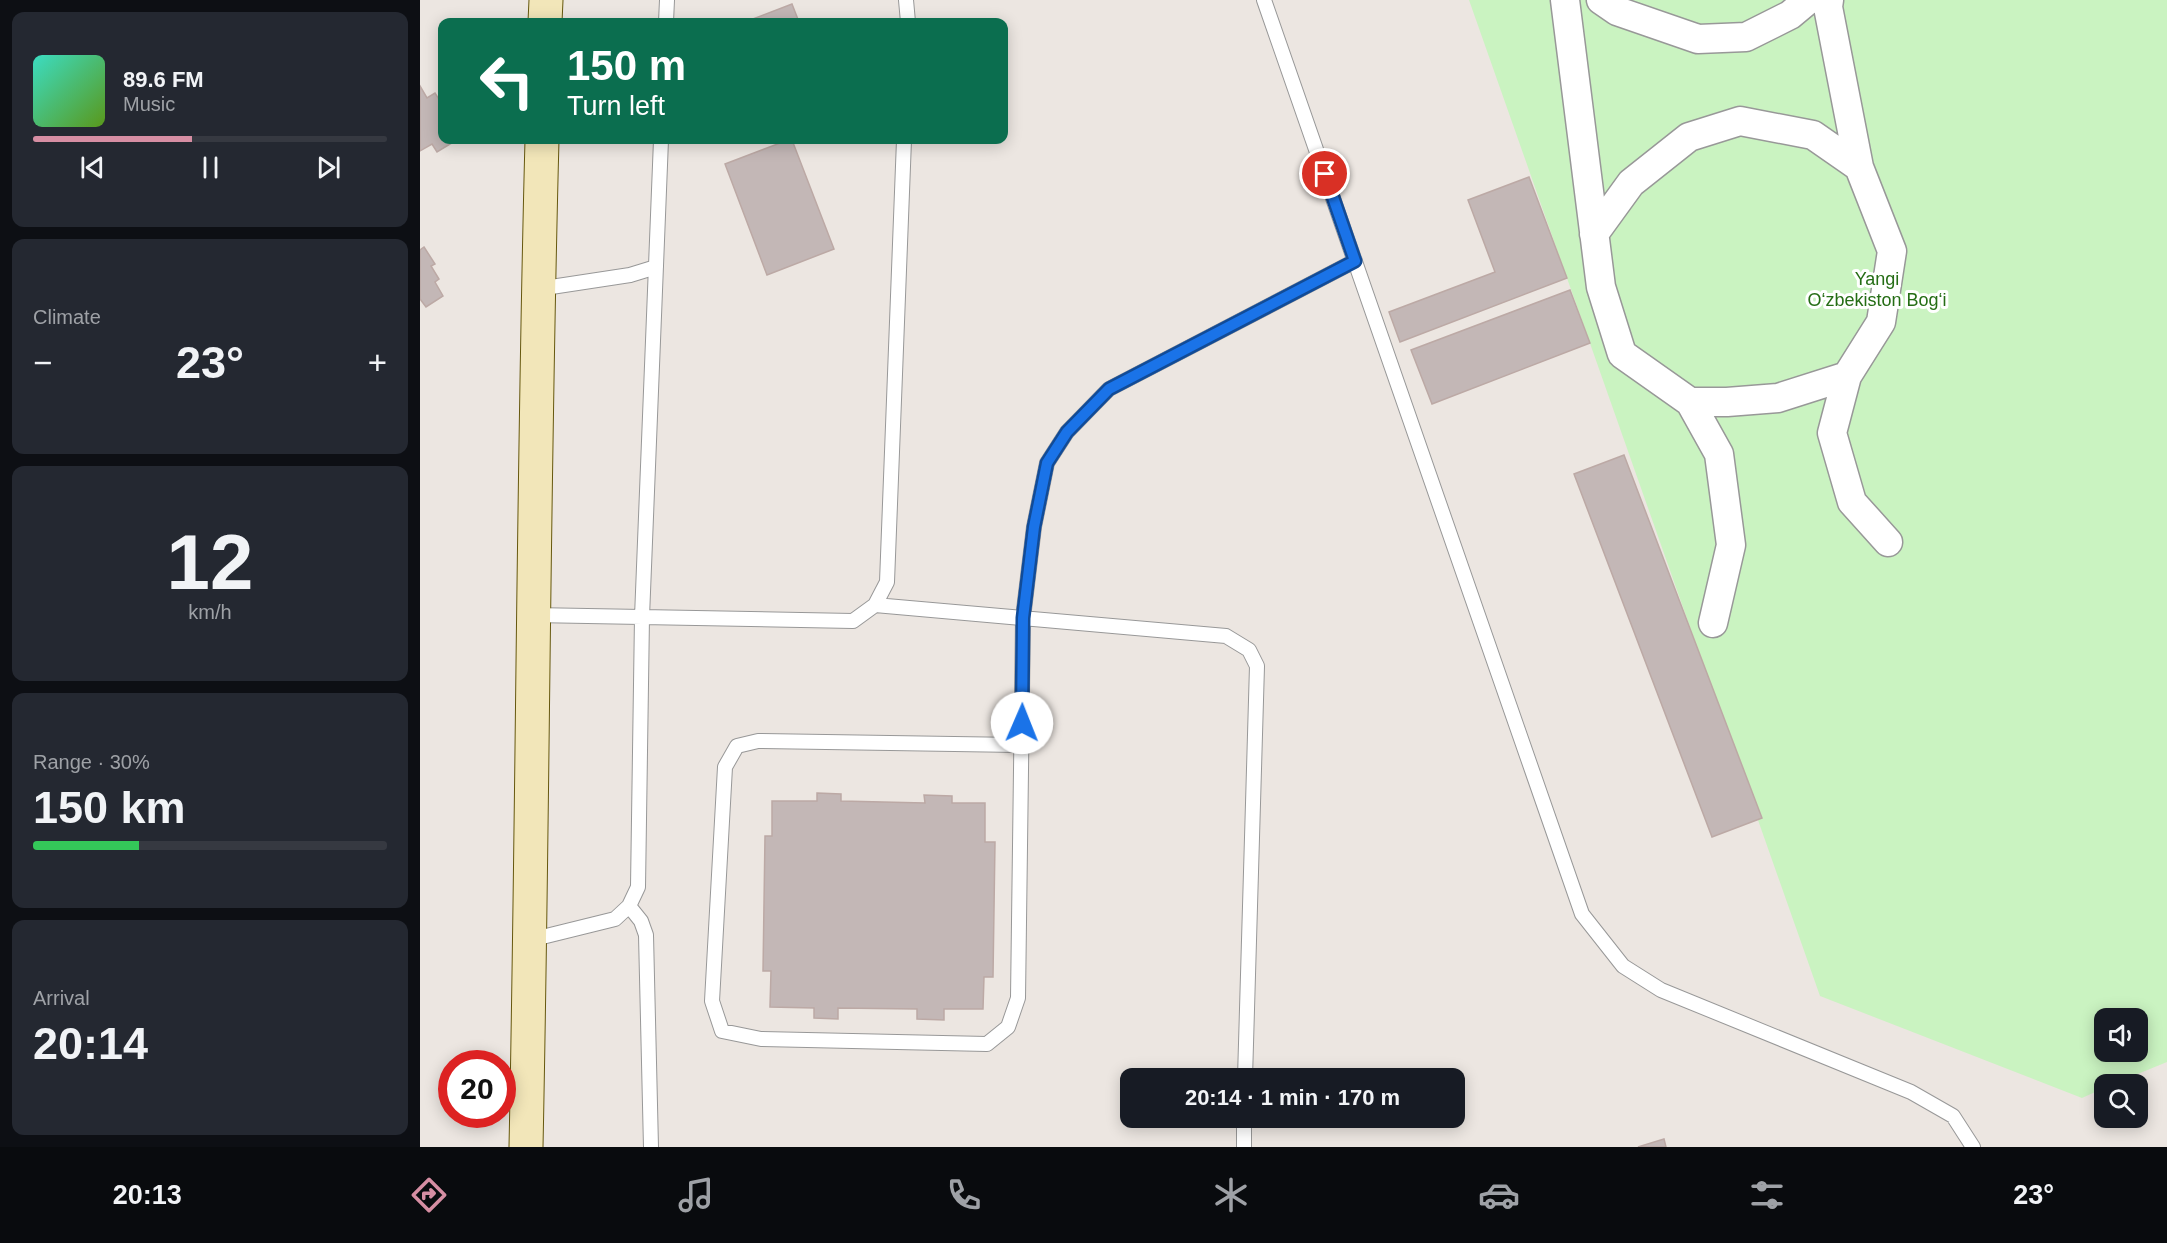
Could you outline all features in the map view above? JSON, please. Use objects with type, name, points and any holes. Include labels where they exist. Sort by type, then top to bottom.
[{"type":"street","points":[[545,18],[546,0]]},
{"type":"street","points":[[1565,0],[1601,287],[1622,354],[1690,402],[1719,453],[1731,544],[1713,623]]},
{"type":"street","points":[[1601,0],[1617,11],[1698,39],[1746,38],[1790,15],[1808,0]]},
{"type":"street","points":[[1829,0],[1828,7],[1858,167],[1892,251],[1881,322],[1847,376],[1833,433],[1852,502],[1888,542]]},
{"type":"street","points":[[1594,234],[1631,183],[1689,137],[1740,121],[1813,135],[1858,167]]},
{"type":"street","points":[[526,1147],[542,144]]},
{"type":"street","points":[[1690,402],[1778,398],[1847,376]]},
{"type":"lane","points":[[666,18],[667,0]]},
{"type":"lane","points":[[906,0],[908,18]]},
{"type":"lane","points":[[1264,0],[1582,914],[1623,966],[1661,990],[1911,1092],[1953,1116],[1973,1147]]},
{"type":"lane","points":[[530,940],[615,919],[629,906],[638,887],[642,617],[661,144]]},
{"type":"lane","points":[[533,615],[853,621],[875,605],[887,582],[904,144]]},
{"type":"lane","points":[[1022,745],[758,741],[737,746],[725,767],[712,1000],[722,1031],[761,1039],[987,1044],[1008,1027],[1018,998],[1022,745],[1023,618],[1034,527],[1047,463],[1067,432],[1109,389],[1355,261]]},
{"type":"lane","points":[[538,289],[630,275],[656,267]]},
{"type":"lane","points":[[875,605],[1226,636],[1249,650],[1257,666],[1245,1068]]},
{"type":"lane","points":[[629,906],[640,921],[646,935],[651,1147]]},
{"type":"lane","points":[[1244,1128],[1244,1147]]},
{"type":"green space","name":"Yangi Oʻzbekiston Bogʻi","points":[[1469,0],[2167,0],[2167,1062],[2138,1074],[2094,1074],[2094,1093],[2082,1098],[1820,996]]},
{"type":"building","points":[[792,4],[797,18],[755,18]]},
{"type":"building","points":[[420,86],[427,98],[435,93],[438,98],[438,144],[450,144],[437,152],[432,144],[420,151]]},
{"type":"building","points":[[778,144],[794,144],[834,249],[767,275],[725,164]]},
{"type":"building","points":[[1529,177],[1567,278],[1400,342],[1389,312],[1495,272],[1468,200]]},
{"type":"building","points":[[424,247],[435,264],[431,266],[439,279],[435,282],[443,296],[426,307],[420,299],[420,250]]},
{"type":"building","points":[[1570,290],[1590,343],[1432,404],[1411,350]]},
{"type":"building","points":[[1624,455],[1762,818],[1712,837],[1574,474]]},
{"type":"building","points":[[817,793],[841,794],[841,801],[925,803],[924,795],[952,796],[952,803],[985,803],[985,842],[995,842],[993,977],[984,977],[983,1009],[944,1009],[944,1020],[917,1019],[917,1009],[838,1008],[838,1019],[814,1018],[814,1008],[770,1007],[771,971],[763,971],[765,836],[772,836],[772,801],[817,801]]},
{"type":"building","points":[[1664,1139],[1666,1147],[1638,1147]]},
{"type":"route","points":[[1022,723],[1023,618],[1034,527],[1047,463],[1067,432],[1109,389],[1355,261],[1325,174]]}]
